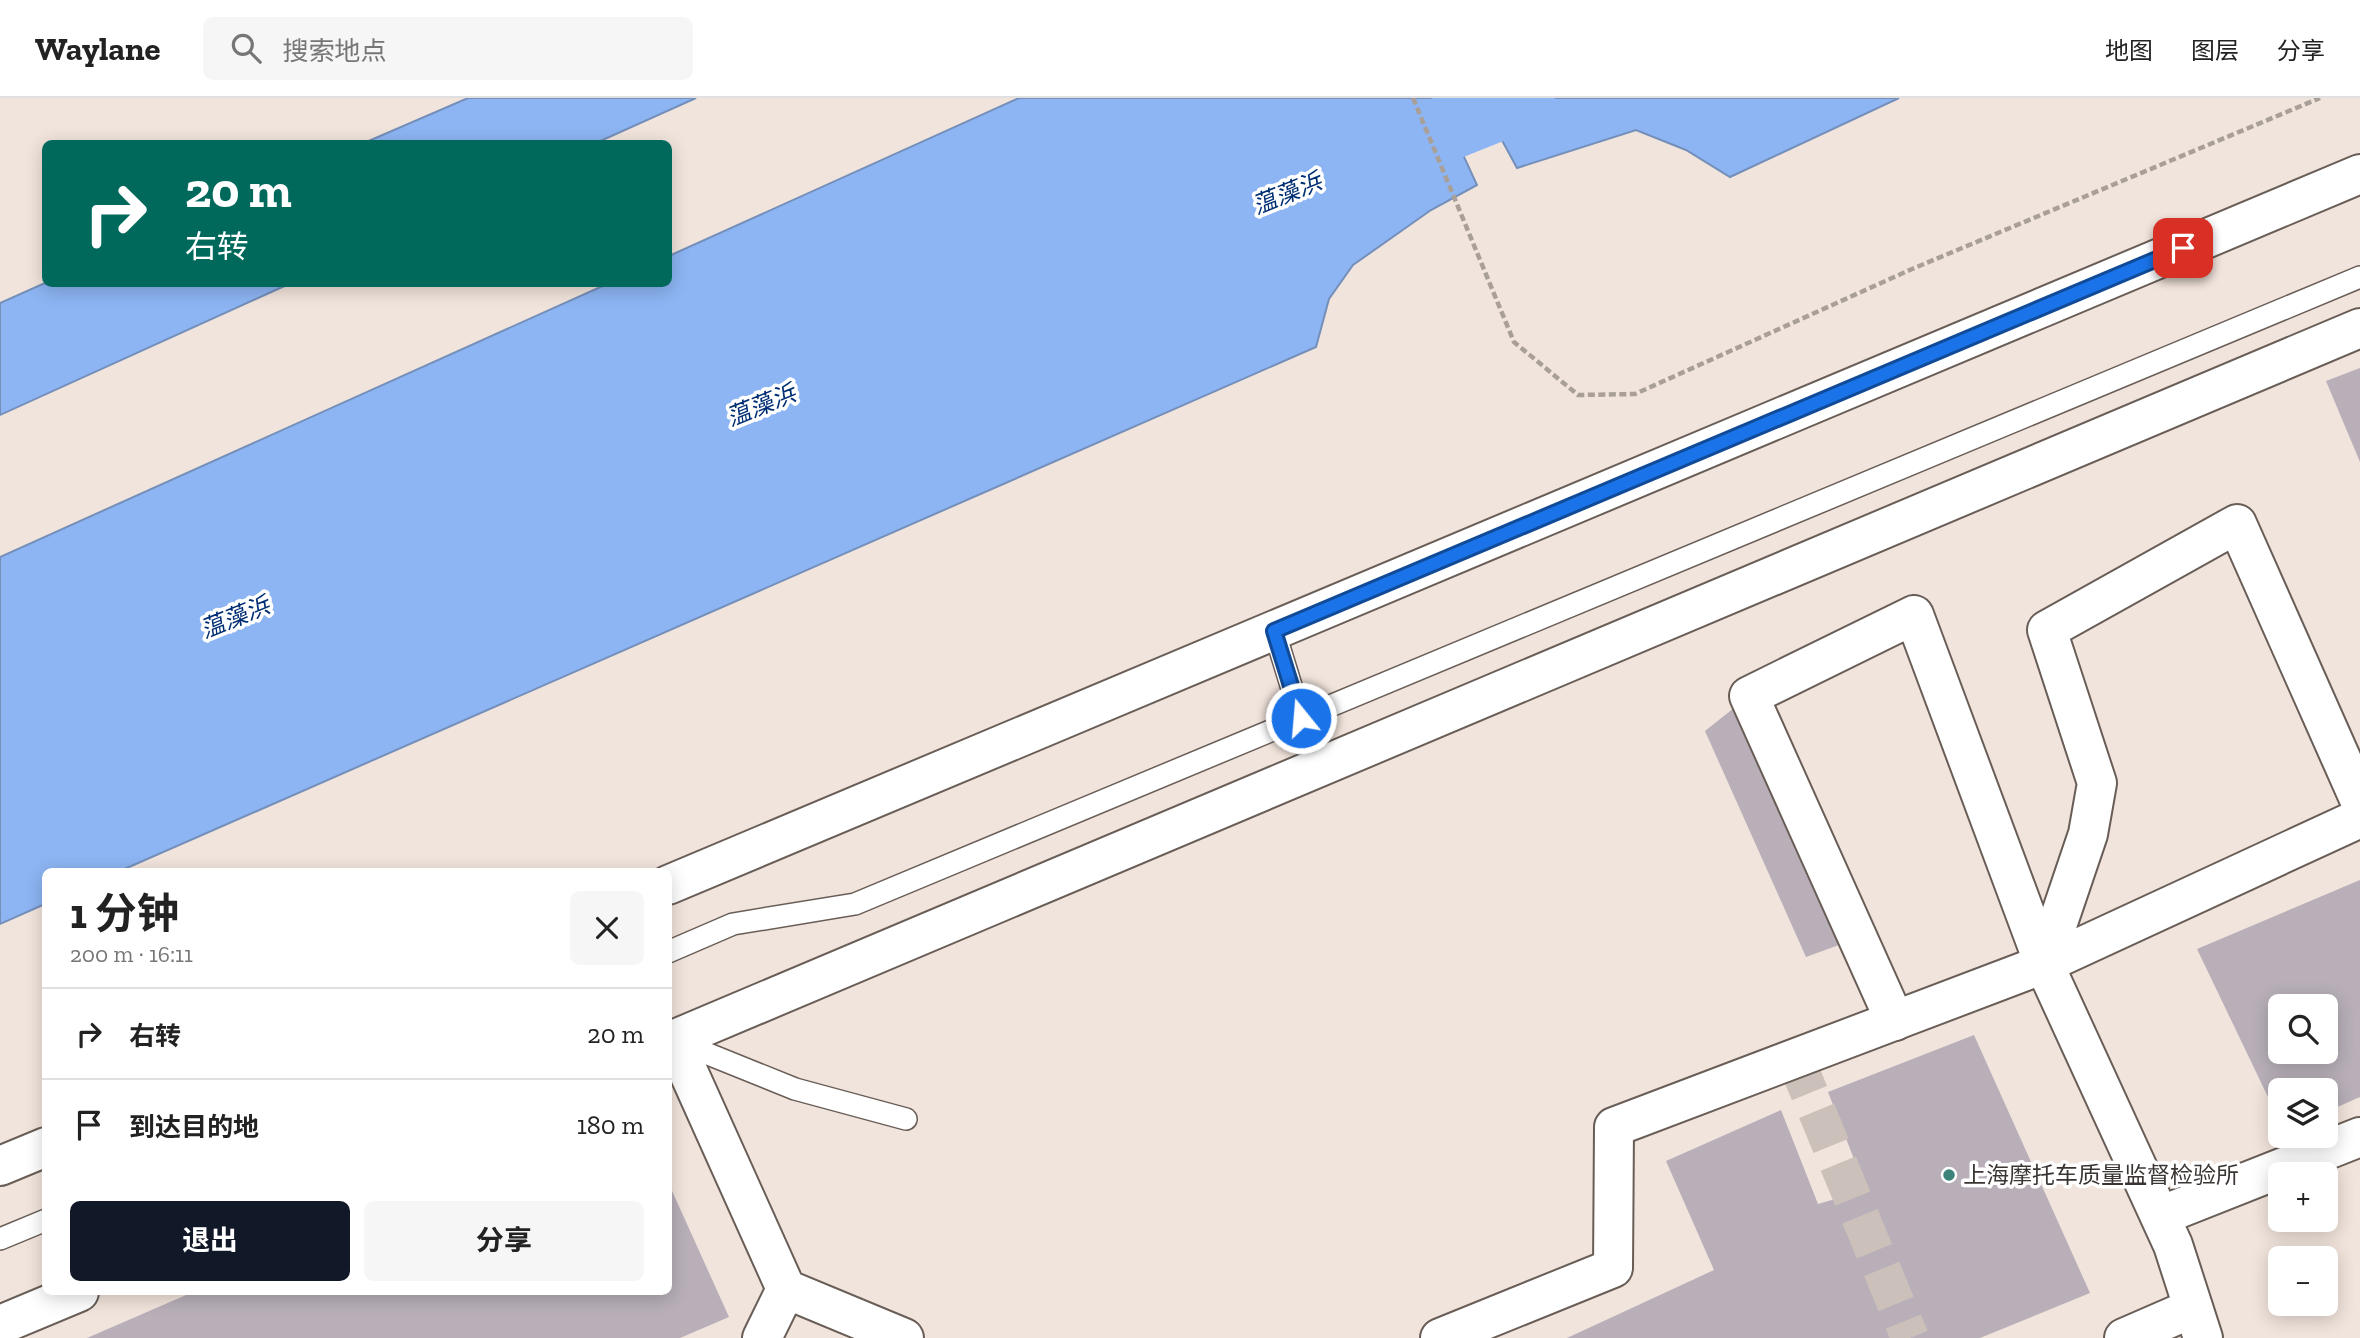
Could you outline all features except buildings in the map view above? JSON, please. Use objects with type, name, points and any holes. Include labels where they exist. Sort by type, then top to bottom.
[{"type":"street","points":[[672,883],[2360,174]]},
{"type":"street","points":[[672,1041],[2360,328]]},
{"type":"street","points":[[2044,964],[2088,834],[2097,783],[2047,630],[2237,524],[2360,800]]},
{"type":"street","points":[[1895,1021],[1749,696],[1914,615],[2044,964],[2173,1245],[2198,1323],[2124,1338]]},
{"type":"street","points":[[1440,1338],[1613,1268],[1614,1127],[2044,964],[2360,818]]},
{"type":"street","points":[[672,1043],[786,1289],[904,1338]]},
{"type":"street","points":[[2160,1216],[2360,1137]]},
{"type":"street","points":[[0,1166],[42,1149]]},
{"type":"street","points":[[762,1338],[786,1289]]},
{"type":"street","points":[[0,1325],[72,1295]]},
{"type":"lane","points":[[672,950],[733,924],[855,904],[2360,277]]},
{"type":"lane","points":[[1274,631],[1301,718]]},
{"type":"lane","points":[[672,1041],[795,1090],[906,1119]]},
{"type":"lane","points":[[0,1239],[42,1222]]},
{"type":"path","points":[[1413,98],[1514,342],[1577,395],[1635,394],[1912,269],[2320,98]]},
{"type":"water","points":[[468,98],[696,98],[603,140],[371,140]]},
{"type":"water","points":[[1019,98],[1437,98],[1477,185],[1431,210],[1353,265],[1329,299],[1316,347],[127,868],[42,868],[42,905],[0,924],[0,557],[600,287],[672,287],[672,255]]},
{"type":"water","points":[[1479,98],[1899,98],[1730,177],[1686,150],[1636,130],[1517,168]]},
{"type":"water","points":[[42,284],[42,287],[282,287],[0,415],[0,303]]},
{"type":"waterway","name":"蕰藻浜","points":[[1367,160],[1522,98]]},
{"type":"tunnel","points":[[1795,1058],[1910,1338]]},
{"type":"place","name":"上海摩托车质量监督检验所","points":[[1949,1175]]},
{"type":"route","points":[[1301,718],[1274,631],[2183,248]]}]
